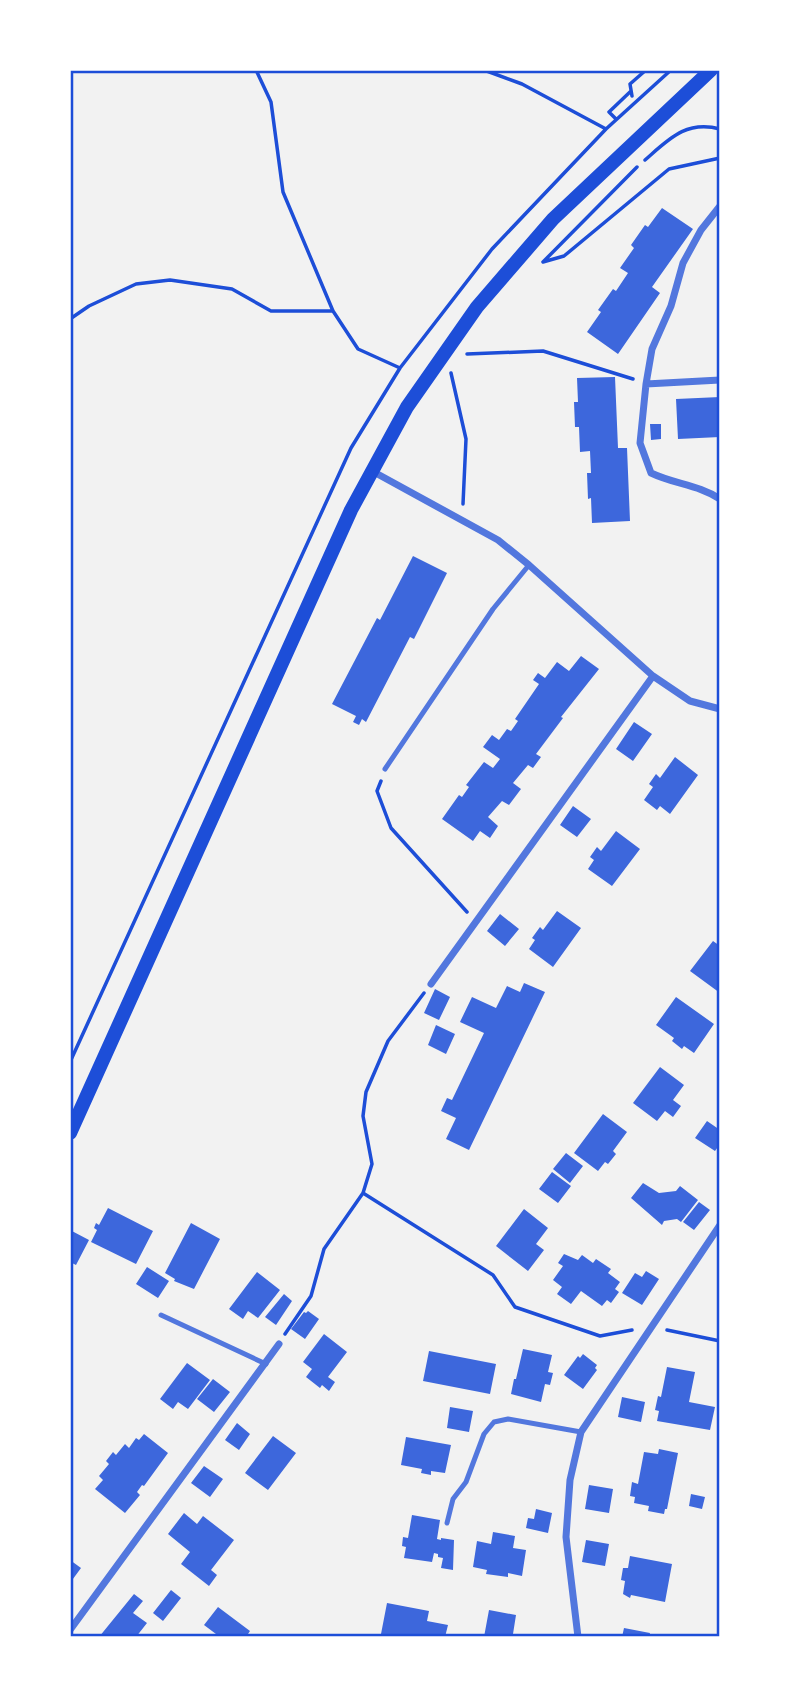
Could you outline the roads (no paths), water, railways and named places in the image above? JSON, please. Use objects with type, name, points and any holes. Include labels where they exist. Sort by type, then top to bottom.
[{"type":"main road","points":[[70,1133],[351,510],[407,407],[477,307],[552,219],[711,70]]},
{"type":"street","points":[[720,206],[701,230],[682,263],[671,306],[652,349],[640,443],[651,473],[669,482],[707,490],[720,499]]},
{"type":"street","points":[[646,384],[720,380]]},
{"type":"street","points":[[371,471],[498,540],[653,677],[690,701],[720,709]]},
{"type":"street","points":[[431,984],[653,677]]},
{"type":"street","points":[[578,1637],[566,1536],[570,1480],[581,1432],[720,1225]]},
{"type":"street","points":[[70,1630],[279,1344]]},
{"type":"lane","points":[[385,769],[493,609],[528,565]]},
{"type":"lane","points":[[161,1315],[266,1364]]},
{"type":"lane","points":[[447,1523],[453,1499],[466,1482],[484,1434],[494,1422],[508,1419],[581,1432]]}]
